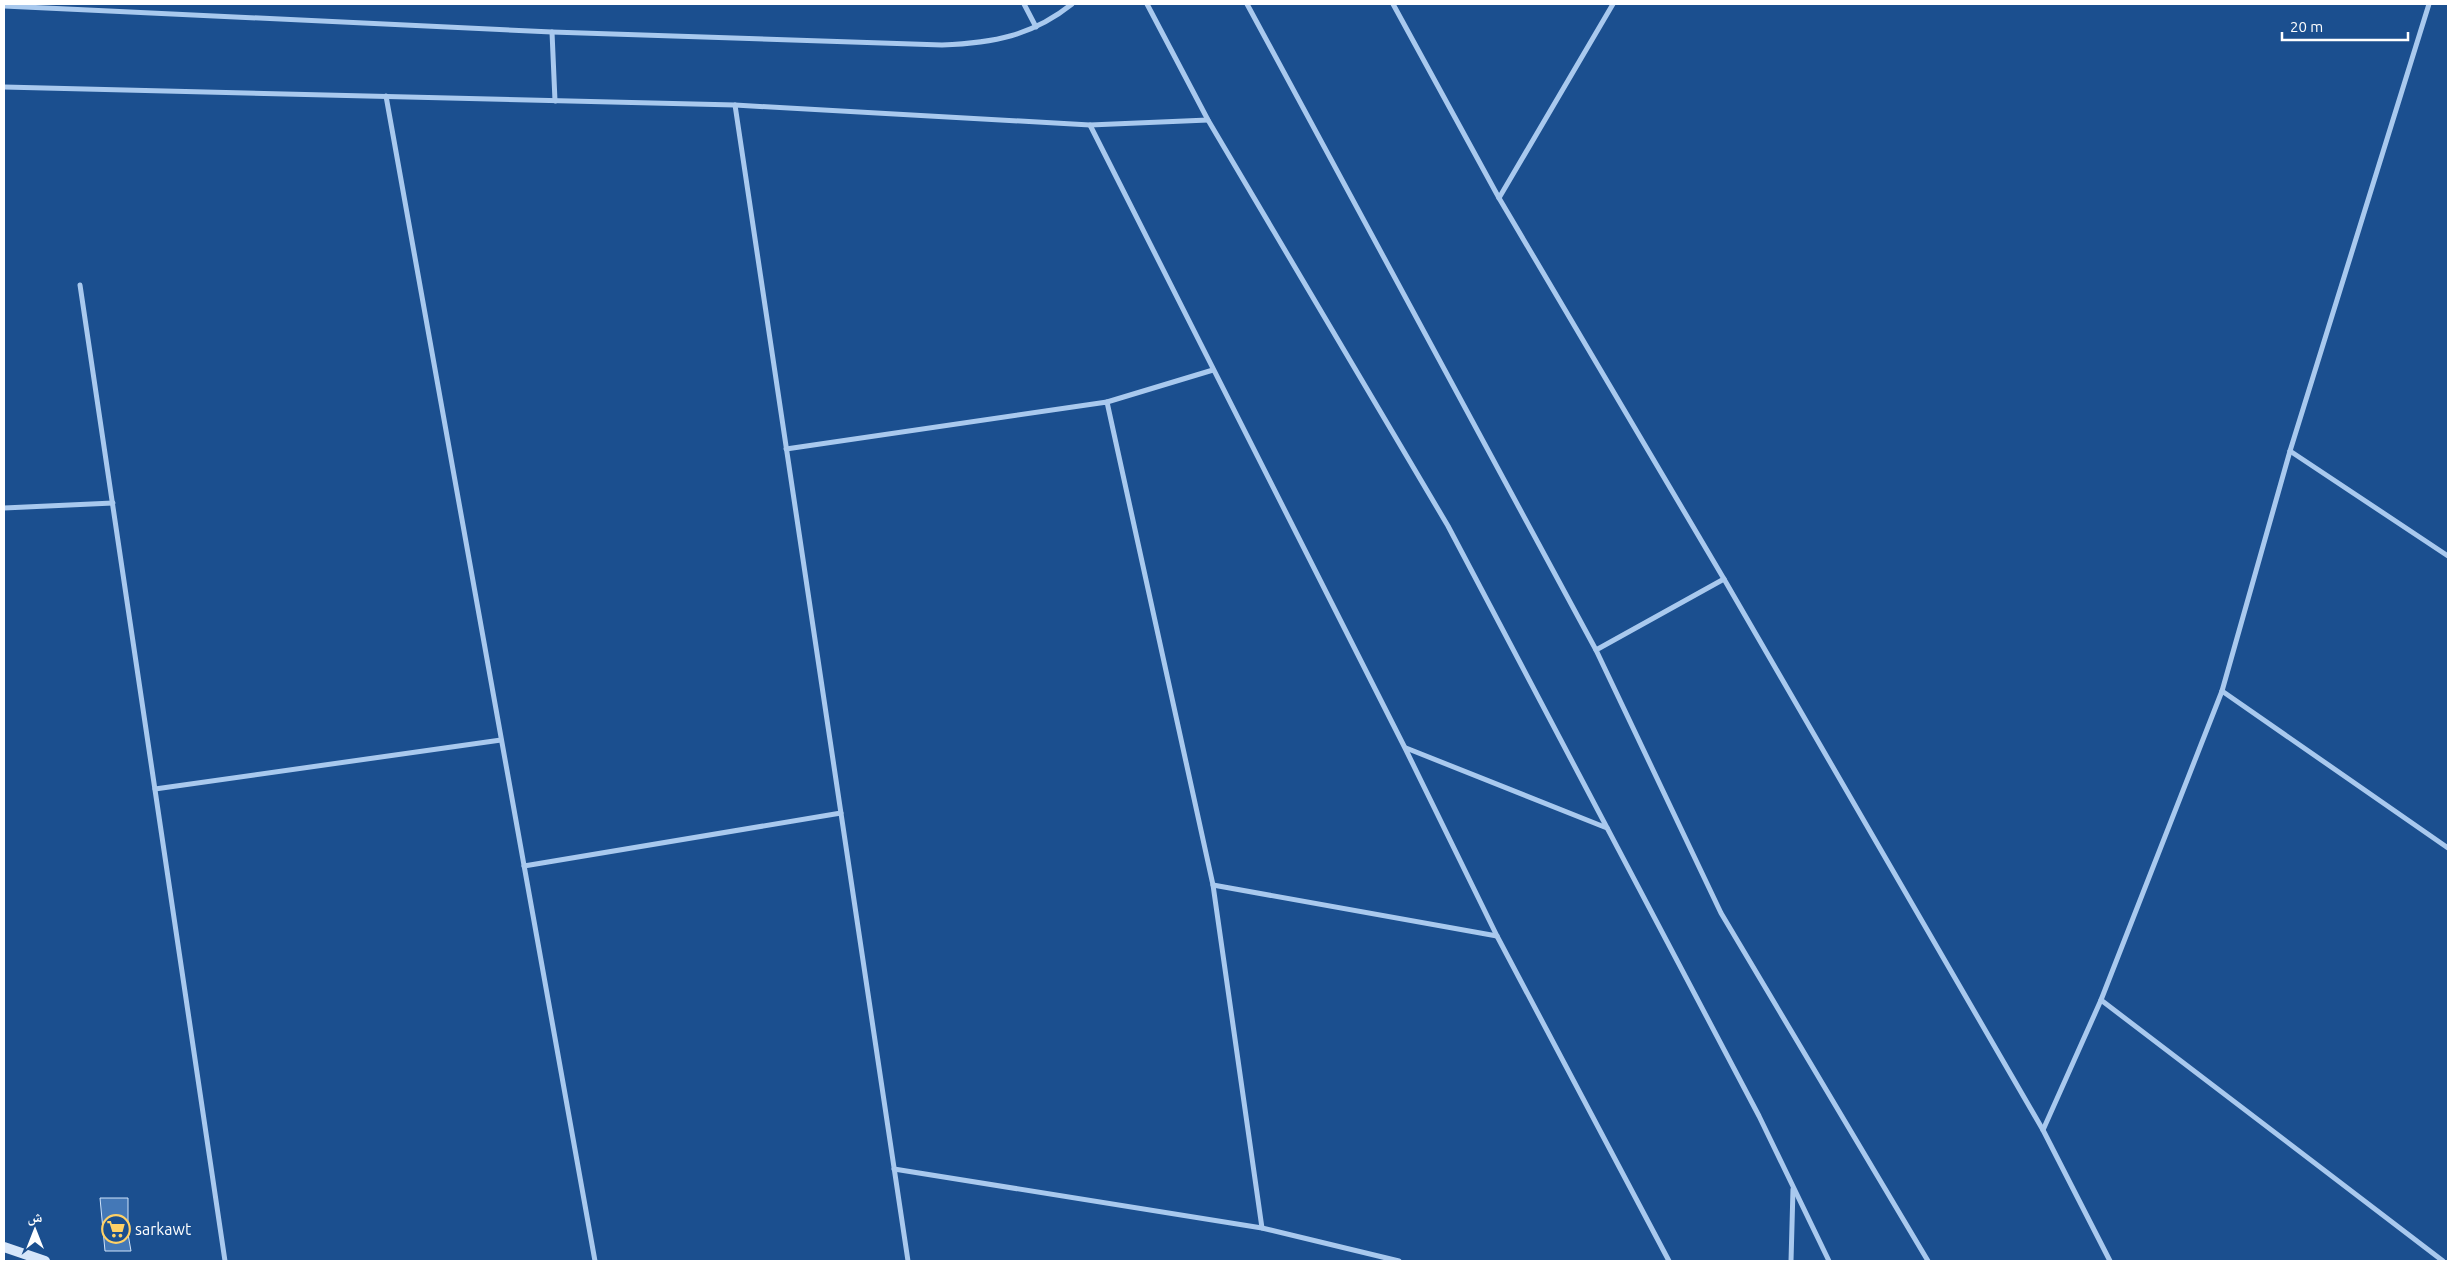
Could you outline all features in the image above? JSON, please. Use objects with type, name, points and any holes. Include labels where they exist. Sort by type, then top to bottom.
[{"type":"street","points":[[1024,4],[1036,27]]},
{"type":"street","points":[[4,6],[552,32],[942,45],[983,43],[1011,37],[1036,27],[1072,4]]},
{"type":"street","points":[[1146,4],[1208,120],[1448,526],[1759,1116],[1829,1261]]},
{"type":"street","points":[[1247,4],[1596,650],[1721,913],[1928,1261]]},
{"type":"street","points":[[1393,4],[1499,198],[1724,579],[2043,1130],[2110,1261]]},
{"type":"street","points":[[1499,198],[1613,4]]},
{"type":"street","points":[[2043,1130],[2101,1000],[2222,690],[2290,451],[2429,4]]},
{"type":"street","points":[[552,32],[555,101]]},
{"type":"street","points":[[4,86],[734,105],[1090,125],[1208,120]]},
{"type":"street","points":[[386,96],[595,1261]]},
{"type":"street","points":[[734,105],[908,1261]]},
{"type":"street","points":[[1090,125],[1405,748],[1497,936],[1669,1261]]},
{"type":"street","points":[[80,285],[225,1261]]},
{"type":"street","points":[[786,449],[1107,402],[1213,370]]},
{"type":"street","points":[[1107,402],[1213,886],[1262,1228]]},
{"type":"street","points":[[2290,451],[2448,556]]},
{"type":"street","points":[[4,508],[112,503]]},
{"type":"street","points":[[1596,650],[1724,579]]},
{"type":"street","points":[[2222,690],[2448,848]]},
{"type":"street","points":[[155,789],[501,740]]},
{"type":"street","points":[[1405,748],[1607,829]]},
{"type":"street","points":[[524,866],[841,813]]},
{"type":"street","points":[[1213,886],[1497,936]]},
{"type":"street","points":[[2101,1000],[2443,1261]]},
{"type":"street","points":[[894,1169],[1262,1228],[1399,1261]]},
{"type":"street","points":[[1791,1261],[1793,1188]]},
{"type":"street","points":[[4,1247],[45,1261]]},
{"type":"building","name":"sarkawt","points":[[100,1198],[128,1198],[128,1234],[131,1251],[105,1251]]},
{"type":"place","name":"sarkawt","points":[[116,1229]]}]
